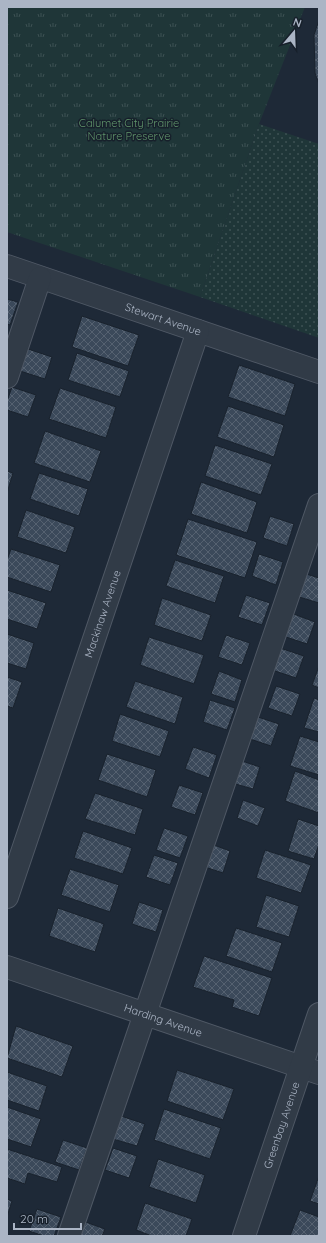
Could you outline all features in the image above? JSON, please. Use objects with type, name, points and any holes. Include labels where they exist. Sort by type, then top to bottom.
[{"type":"street","name":"Stewart Avenue","points":[[7,266],[319,372]]},
{"type":"street","points":[[7,377],[40,278]]},
{"type":"street","name":"Mackinaw Avenue","points":[[7,897],[198,331]]},
{"type":"street","points":[[69,1236],[319,505]]},
{"type":"street","name":"Harding Avenue","points":[[7,967],[310,1070]]},
{"type":"street","name":"Greenbay Avenue","points":[[244,1236],[310,1070],[319,1014]]},
{"type":"green space","name":"Calumet City Prairie Nature Preserve","points":[[7,7],[305,7],[259,124],[200,297],[7,232]]},
{"type":"green space","points":[[259,124],[319,144],[319,338],[200,297]]},
{"type":"building","points":[[319,20],[319,84],[315,73],[314,35]]},
{"type":"building","points":[[7,299],[18,302],[10,325],[7,324]]},
{"type":"building","points":[[82,316],[139,335],[128,366],[72,347]]},
{"type":"building","points":[[28,349],[52,357],[45,379],[20,371]]},
{"type":"building","points":[[77,353],[129,371],[120,397],[68,380]]},
{"type":"building","points":[[239,365],[295,384],[285,416],[228,397]]},
{"type":"building","points":[[12,387],[36,395],[28,417],[7,410],[7,401]]},
{"type":"building","points":[[60,388],[116,407],[106,438],[49,419]]},
{"type":"building","points":[[228,406],[284,425],[274,457],[217,437]]},
{"type":"building","points":[[45,431],[101,451],[90,482],[34,463]]},
{"type":"building","points":[[215,445],[272,464],[261,495],[205,476]]},
{"type":"building","points":[[7,471],[13,473],[7,493]]},
{"type":"building","points":[[39,473],[88,489],[79,516],[30,499]]},
{"type":"building","points":[[201,482],[257,502],[247,533],[191,514]]},
{"type":"building","points":[[26,510],[75,527],[66,553],[17,537]]},
{"type":"building","points":[[270,516],[294,524],[287,546],[263,538]]},
{"type":"building","points":[[188,519],[257,542],[245,578],[176,555]]},
{"type":"building","points":[[11,549],[60,565],[51,592],[7,577],[7,560]]},
{"type":"building","points":[[259,554],[283,562],[276,585],[252,576]]},
{"type":"building","points":[[175,560],[224,576],[215,603],[166,586]]},
{"type":"building","points":[[303,573],[319,578],[319,603],[296,596]]},
{"type":"building","points":[[7,590],[46,603],[37,629],[7,619]]},
{"type":"building","points":[[246,595],[270,603],[262,625],[238,617]]},
{"type":"building","points":[[162,598],[211,615],[202,641],[154,625]]},
{"type":"building","points":[[291,613],[315,622],[307,644],[283,636]]},
{"type":"building","points":[[7,634],[34,643],[26,669],[7,663]]},
{"type":"building","points":[[226,635],[250,643],[242,665],[218,657]]},
{"type":"building","points":[[149,637],[204,655],[194,684],[140,665]]},
{"type":"building","points":[[280,648],[304,656],[296,678],[272,670]]},
{"type":"building","points":[[319,666],[319,688],[312,685]]},
{"type":"building","points":[[219,671],[242,680],[235,702],[211,694]]},
{"type":"building","points":[[7,677],[22,682],[13,708],[7,706]]},
{"type":"building","points":[[135,681],[183,697],[175,724],[126,707]]},
{"type":"building","points":[[276,686],[300,694],[292,716],[268,708]]},
{"type":"building","points":[[314,698],[319,700],[319,732],[304,728]]},
{"type":"building","points":[[210,700],[235,708],[227,730],[203,722]]},
{"type":"building","points":[[120,714],[169,731],[160,757],[112,741]]},
{"type":"building","points":[[255,716],[279,724],[271,746],[247,738]]},
{"type":"building","points":[[300,736],[319,742],[319,775],[290,766]]},
{"type":"building","points":[[193,747],[217,755],[209,778],[185,769]]},
{"type":"building","points":[[107,754],[156,770],[147,797],[98,780]]},
{"type":"building","points":[[239,760],[260,767],[253,789],[232,783]]},
{"type":"building","points":[[295,771],[319,780],[319,813],[285,801]]},
{"type":"building","points":[[179,785],[203,793],[195,815],[171,807]]},
{"type":"building","points":[[95,793],[143,809],[135,835],[85,819]]},
{"type":"building","points":[[243,800],[265,808],[258,826],[237,818]]},
{"type":"building","points":[[298,819],[319,826],[319,844],[314,859],[288,851]]},
{"type":"building","points":[[164,828],[188,836],[180,858],[156,850]]},
{"type":"building","points":[[83,831],[132,848],[123,874],[74,858]]},
{"type":"building","points":[[206,842],[230,851],[223,873],[199,865]]},
{"type":"building","points":[[265,850],[311,865],[301,893],[256,878]]},
{"type":"building","points":[[154,855],[178,863],[170,885],[146,877]]},
{"type":"building","points":[[70,869],[119,885],[110,912],[61,895]]},
{"type":"building","points":[[266,895],[299,906],[289,937],[256,927]]},
{"type":"building","points":[[139,902],[163,910],[156,932],[132,924]]},
{"type":"building","points":[[58,908],[104,924],[95,952],[49,936]]},
{"type":"building","points":[[236,928],[282,943],[272,972],[226,956]]},
{"type":"building","points":[[204,956],[272,978],[259,1016],[232,1007],[234,1000],[193,987]]},
{"type":"building","points":[[16,1026],[73,1046],[62,1077],[7,1058]]},
{"type":"building","points":[[177,1070],[234,1089],[223,1120],[167,1101]]},
{"type":"building","points":[[7,1072],[47,1086],[39,1111],[7,1100]]},
{"type":"building","points":[[7,1107],[41,1119],[31,1147],[7,1139]]},
{"type":"building","points":[[164,1109],[221,1128],[210,1159],[154,1140]]},
{"type":"building","points":[[121,1116],[145,1124],[137,1146],[113,1139]]},
{"type":"building","points":[[63,1140],[87,1148],[79,1170],[55,1162]]},
{"type":"building","points":[[113,1148],[137,1156],[129,1178],[105,1170]]},
{"type":"building","points":[[7,1149],[62,1167],[57,1182],[28,1173],[25,1184],[7,1178]]},
{"type":"building","points":[[158,1159],[205,1175],[196,1203],[149,1187]]},
{"type":"building","points":[[319,1176],[319,1204],[310,1201]]},
{"type":"building","points":[[7,1199],[12,1201],[7,1217]]},
{"type":"building","points":[[145,1203],[192,1219],[186,1236],[152,1236],[136,1230]]},
{"type":"building","points":[[37,1209],[61,1217],[54,1236],[44,1236],[29,1231]]},
{"type":"building","points":[[300,1210],[319,1217],[319,1236],[290,1236]]},
{"type":"building","points":[[80,1220],[105,1229],[102,1236],[75,1236]]}]
